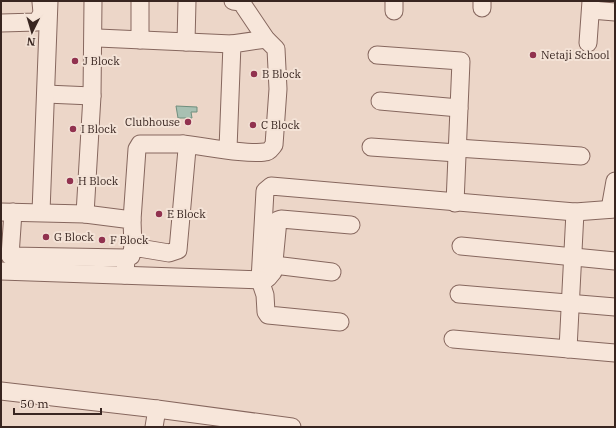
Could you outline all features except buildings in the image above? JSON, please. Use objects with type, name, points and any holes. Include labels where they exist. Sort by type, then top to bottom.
[{"type":"street","points":[[1,23],[38,22],[42,13],[41,1]]},
{"type":"street","points":[[41,212],[49,1]]},
{"type":"street","points":[[85,214],[92,96],[93,1]]},
{"type":"street","points":[[140,1],[140,40]]},
{"type":"street","points":[[186,42],[187,1]]},
{"type":"street","points":[[125,275],[130,252],[137,149],[140,144],[184,144],[265,152],[270,151],[274,145],[278,89],[276,49],[266,39],[240,2],[233,1]]},
{"type":"street","points":[[588,44],[591,6],[615,12]]},
{"type":"street","points":[[98,38],[232,44],[266,39]]},
{"type":"street","points":[[228,149],[232,44]]},
{"type":"street","points":[[377,54],[461,61],[455,203]]},
{"type":"street","points":[[46,94],[92,96]]},
{"type":"street","points":[[380,101],[459,108]]},
{"type":"street","points":[[132,220],[85,214],[7,212],[10,256],[169,252],[178,250],[188,149],[184,144]]},
{"type":"street","points":[[371,147],[581,156]]},
{"type":"street","points":[[340,322],[268,315],[266,312],[264,290],[260,279],[265,191],[267,188],[271,186],[455,203],[575,212],[613,209],[615,181]]},
{"type":"street","points":[[568,349],[575,212]]},
{"type":"street","points":[[1,271],[260,279],[268,278],[271,276],[274,265],[278,220],[281,219],[351,225]]},
{"type":"street","points":[[461,246],[615,261]]},
{"type":"street","points":[[274,265],[332,272]]},
{"type":"street","points":[[459,294],[615,307]]},
{"type":"street","points":[[453,339],[615,353]]},
{"type":"street","points":[[1,391],[292,427]]},
{"type":"street","points":[[154,427],[156,409]]},
{"type":"shaded area","points":[[176,106],[197,107],[197,112],[191,112],[192,118],[178,118]]},
{"type":"place","name":"Netaji School","points":[[533,55]]},
{"type":"place","name":"J Block","points":[[75,61]]},
{"type":"place","name":"B Block","points":[[254,74]]},
{"type":"place","name":"Clubhouse","points":[[188,122]]},
{"type":"place","name":"C Block","points":[[253,125]]},
{"type":"place","name":"I Block","points":[[73,129]]},
{"type":"place","name":"H Block","points":[[70,181]]},
{"type":"place","name":"E Block","points":[[159,214]]},
{"type":"place","name":"G Block","points":[[46,237]]},
{"type":"place","name":"F Block","points":[[102,240]]}]
